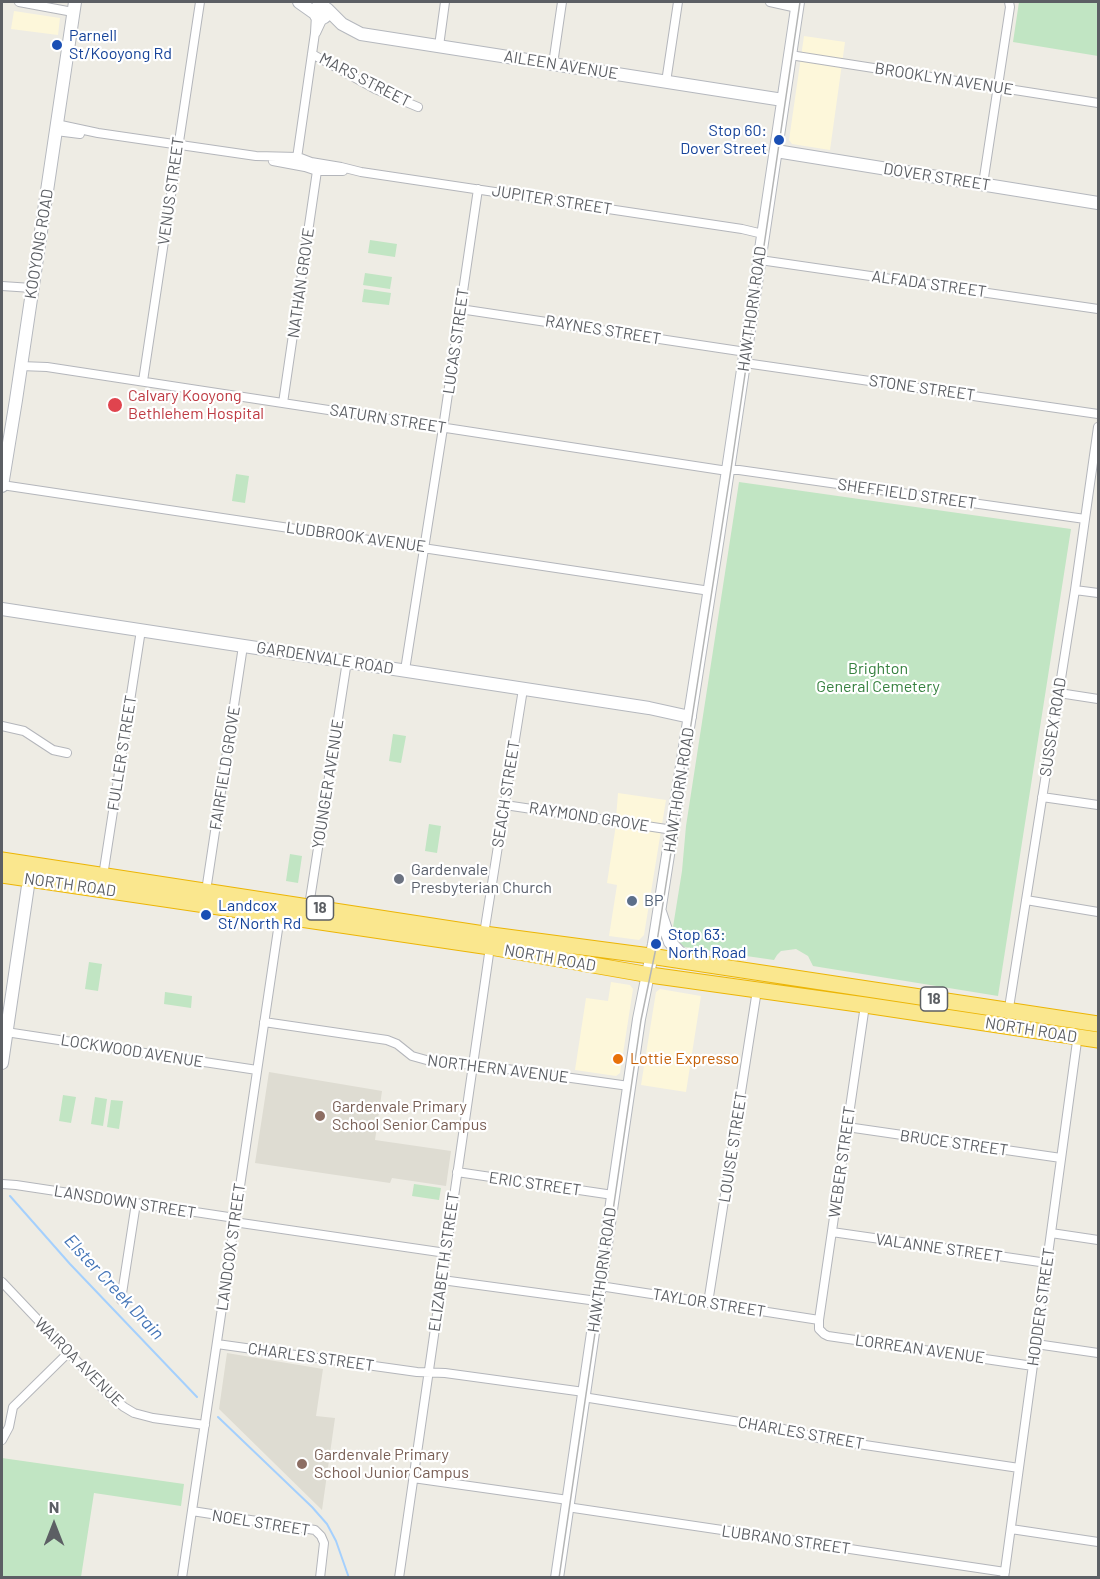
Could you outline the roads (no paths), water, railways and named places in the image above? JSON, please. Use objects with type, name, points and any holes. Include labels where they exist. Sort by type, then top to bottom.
[{"type":"highway","name":"NORTH ROAD","points":[[2,860],[104,876],[154,890],[280,916],[487,940],[602,949],[695,963],[1007,1018],[1077,1037],[1098,1040]]},
{"type":"highway","name":"NORTH ROAD","points":[[2,875],[154,890],[206,891],[309,906],[487,940],[600,966],[865,1005],[1098,1024]]},
{"type":"highway","points":[[600,966],[602,949]]},
{"type":"street","points":[[20,2],[74,7]]},
{"type":"street","name":"VENUS STREET","points":[[143,381],[200,2]]},
{"type":"street","name":"AILEEN AVENUE","points":[[301,2],[361,34],[783,100]]},
{"type":"street","points":[[439,46],[445,2]]},
{"type":"street","points":[[553,64],[562,2]]},
{"type":"street","points":[[666,82],[678,2]]},
{"type":"street","points":[[770,2],[796,3]]},
{"type":"street","points":[[983,184],[1009,2]]},
{"type":"street","name":"HAWTHORN ROAD","points":[[557,1578],[629,1086],[660,911],[729,470],[796,3]]},
{"type":"street","name":"KOOYONG ROAD","points":[[2,485],[74,7]]},
{"type":"street","points":[[297,161],[315,33],[321,14]]},
{"type":"street","name":"MARS STREET","points":[[312,54],[375,89],[418,107]]},
{"type":"street","name":"BROOKLYN AVENUE","points":[[790,56],[1098,103]]},
{"type":"street","name":"JUPITER STREET","points":[[56,128],[178,144],[256,156],[278,162],[297,161],[318,167],[341,167],[361,172],[764,232]]},
{"type":"street","name":"DOVER STREET","points":[[776,151],[1098,203]]},
{"type":"street","name":"NATHAN GROVE","points":[[283,403],[318,167]]},
{"type":"street","name":"LUCAS STREET","points":[[405,670],[477,189]]},
{"type":"street","name":"ALFADA STREET","points":[[760,260],[1098,309]]},
{"type":"street","points":[[2,287],[31,291]]},
{"type":"street","name":"RAYNES STREET","points":[[460,309],[745,357]]},
{"type":"street","name":"STONE STREET","points":[[745,357],[1098,414]]},
{"type":"street","name":"SATURN STREET","points":[[21,363],[729,470]]},
{"type":"street","name":"SUSSEX ROAD","points":[[1007,1018],[1085,519],[1095,479],[1098,427]]},
{"type":"street","name":"SHEFFIELD STREET","points":[[729,470],[1085,519]]},
{"type":"street","name":"LUDBROOK AVENUE","points":[[2,485],[710,591]]},
{"type":"street","points":[[1075,590],[1098,594]]},
{"type":"street","name":"GARDENVALE ROAD","points":[[5,609],[691,713]]},
{"type":"street","name":"FULLER STREET","points":[[104,876],[141,630]]},
{"type":"street","name":"FAIRFIELD GROVE","points":[[206,891],[243,646]]},
{"type":"street","name":"YOUNGER AVENUE","points":[[309,906],[347,661]]},
{"type":"street","name":"SEACH STREET","points":[[487,940],[523,689]]},
{"type":"street","points":[[1059,693],[1098,699]]},
{"type":"street","points":[[2,726],[24,731],[53,750],[67,753]]},
{"type":"street","points":[[1042,797],[1098,805]]},
{"type":"street","name":"RAYMOND GROVE","points":[[505,805],[673,830]]},
{"type":"street","points":[[2,1063],[6,1032],[6,1004],[29,879]]},
{"type":"street","points":[[1026,900],[1098,912]]},
{"type":"street","points":[[660,911],[670,942],[680,953],[695,963]]},
{"type":"street","name":"LANDCOX STREET","points":[[182,1578],[280,916]]},
{"type":"street","name":"ELIZABETH STREET","points":[[399,1578],[473,1065],[487,940]]},
{"type":"street","name":"LOUISE STREET","points":[[708,1303],[757,990]]},
{"type":"street","name":"WEBER STREET","points":[[819,1320],[865,1005]]},
{"type":"street","name":"HODDER STREET","points":[[1004,1575],[1079,1021]]},
{"type":"street","name":"NORTHERN AVENUE","points":[[264,1022],[387,1040],[417,1058],[629,1086]]},
{"type":"street","name":"LOCKWOOD AVENUE","points":[[6,1032],[257,1070]]},
{"type":"street","name":"BRUCE STREET","points":[[847,1127],[1061,1158]]},
{"type":"street","name":"ERIC STREET","points":[[458,1172],[613,1195]]},
{"type":"street","name":"LANSDOWN STREET","points":[[2,1183],[446,1253]]},
{"type":"street","points":[[121,1300],[136,1203]]},
{"type":"street","name":"VALANNE STREET","points":[[832,1232],[1047,1263]]},
{"type":"street","points":[[1051,1233],[1098,1240]]},
{"type":"street","points":[[442,1280],[597,1301]]},
{"type":"street","name":"WAIROA AVENUE","points":[[2,1282],[110,1396],[124,1407],[134,1413],[153,1418],[205,1425]]},
{"type":"street","name":"TAYLOR STREET","points":[[600,1286],[819,1320]]},
{"type":"street","name":"LORREAN AVENUE","points":[[819,1320],[819,1329],[828,1336],[1033,1366]]},
{"type":"street","name":"CHARLES STREET","points":[[217,1344],[417,1372],[445,1373],[584,1394],[784,1429],[818,1438],[1019,1467]]},
{"type":"street","points":[[1036,1344],[1098,1353]]},
{"type":"street","points":[[2,1440],[9,1427],[13,1407],[69,1353]]},
{"type":"street","name":"LUBRANO STREET","points":[[413,1478],[1004,1575]]},
{"type":"street","name":"NOEL STREET","points":[[192,1511],[315,1530],[324,1543],[320,1578]]},
{"type":"street","points":[[1011,1529],[1098,1542]]},
{"type":"waterway","name":"Elster Creek Drain","points":[[10,1196],[70,1264],[197,1397]]},
{"type":"waterway","name":"Elster Creek Drain","points":[[218,1417],[327,1524],[336,1541],[349,1578]]},
{"type":"tram line","points":[[559,1578],[641,1020],[656,948],[731,469],[800,2]]},
{"type":"place","name":"Parnell St/Kooyong Rd","points":[[57,45]]},
{"type":"place","name":"Stop 60: Dover Street","points":[[779,140]]},
{"type":"place","name":"Calvary Kooyong Bethlehem Hospital","points":[[115,405]]},
{"type":"place","name":"Gardenvale Presbyterian Church","points":[[399,879]]},
{"type":"place","name":"BP","points":[[632,901]]},
{"type":"place","name":"Landcox St/North Rd","points":[[206,915]]},
{"type":"place","name":"Stop 63: North Road","points":[[656,944]]},
{"type":"place","name":"Lottie Expresso","points":[[618,1059]]},
{"type":"place","name":"Gardenvale Primary School Senior Campus","points":[[320,1116]]},
{"type":"place","name":"Gardenvale Primary School Junior Campus","points":[[302,1464]]},
{"type":"park label","name":"Brighton General Cemetery","points":[[878,678]]}]
